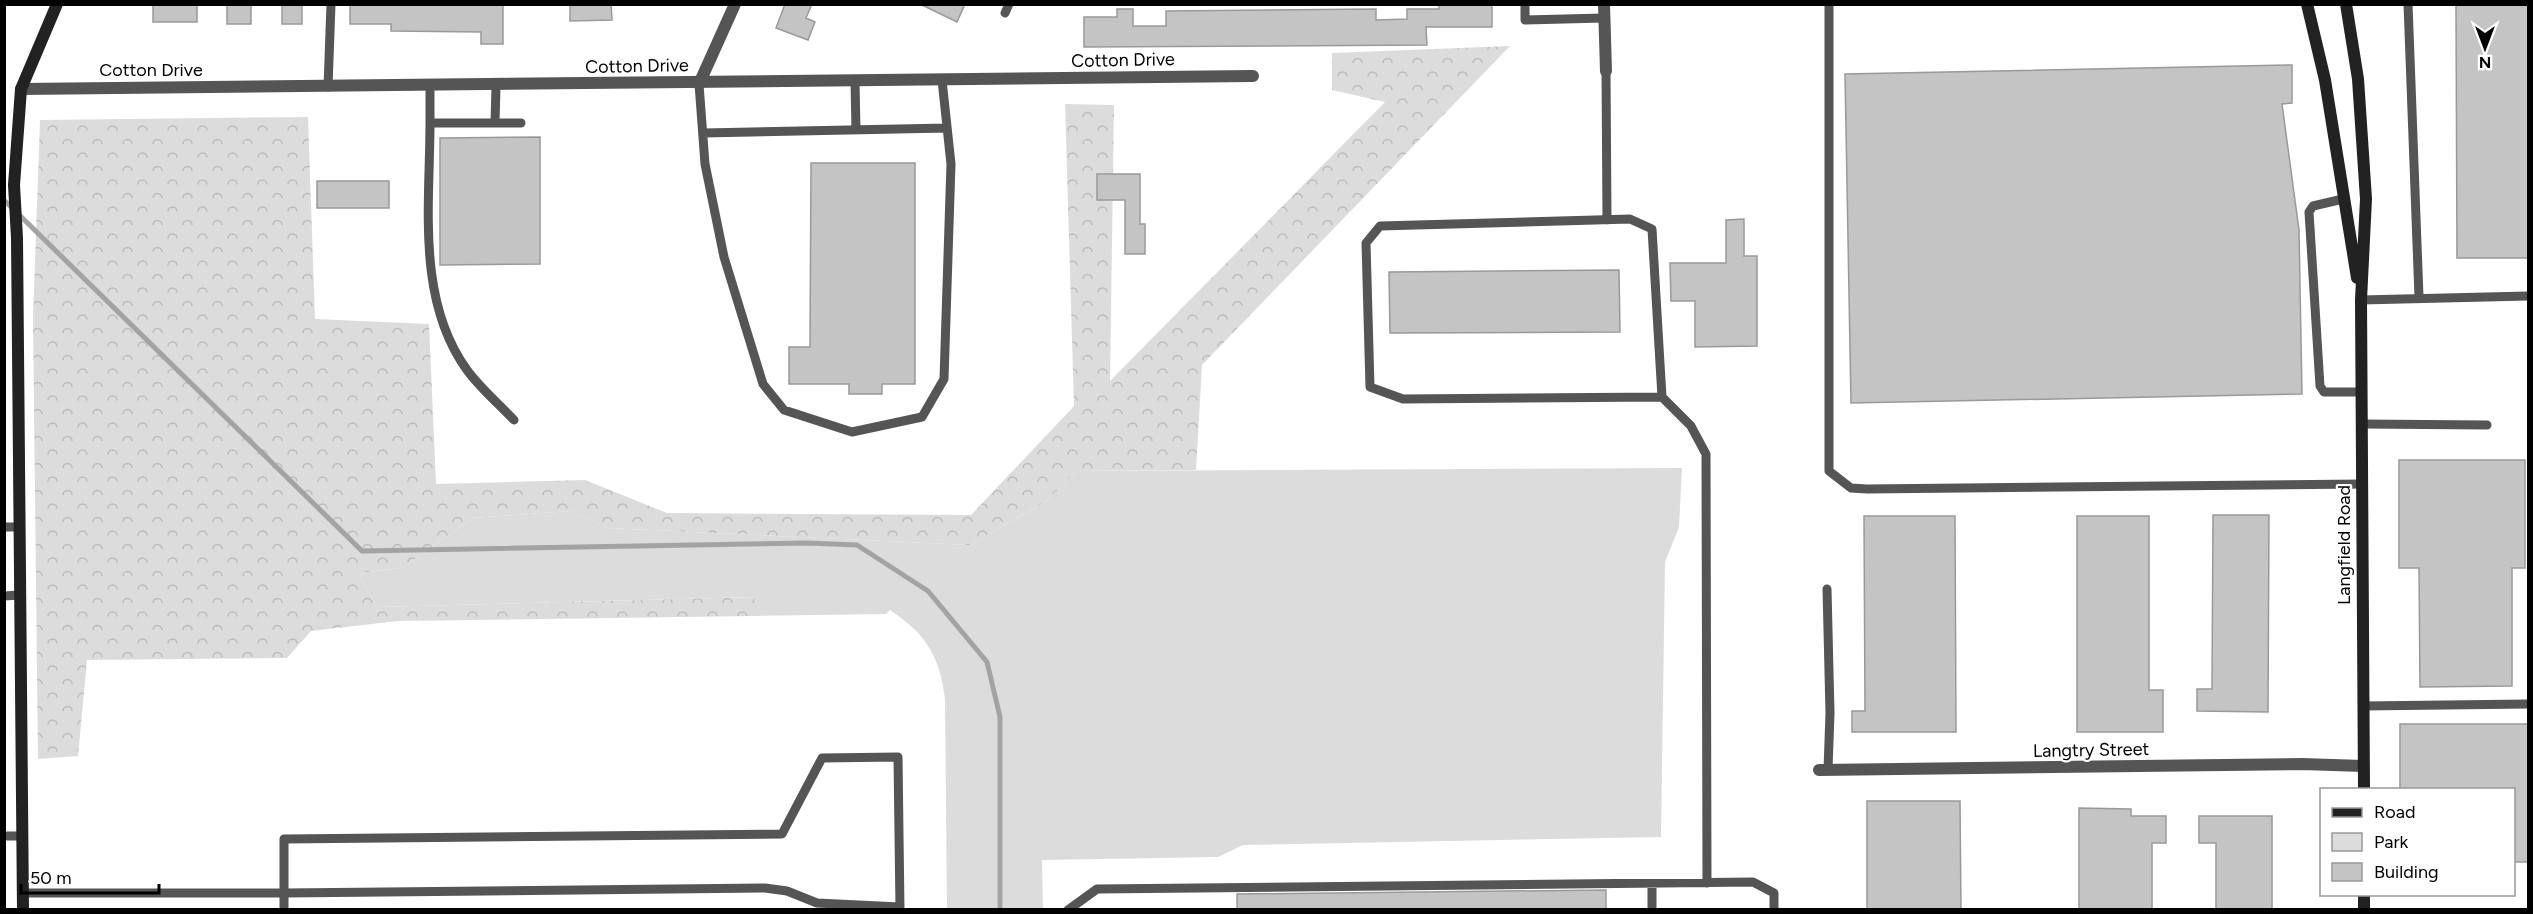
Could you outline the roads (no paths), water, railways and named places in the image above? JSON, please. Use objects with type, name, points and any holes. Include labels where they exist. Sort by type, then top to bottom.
[{"type":"street","points":[[23,909],[17,238],[14,185],[21,89],[57,4]]},
{"type":"street","points":[[699,84],[735,4]]},
{"type":"street","points":[[1604,4],[1606,71]]},
{"type":"street","name":"Langfield Road","points":[[2307,4],[2325,80],[2361,300]]},
{"type":"street","name":"Langfield Road","points":[[2346,4],[2358,79],[2366,199],[2361,300],[2364,788]]},
{"type":"street","name":"Cotton Drive","points":[[21,89],[430,87],[1253,76]]},
{"type":"street","name":"Langtry Street","points":[[1823,770],[2302,764],[2364,766]]},
{"type":"lane","points":[[328,87],[331,4]]},
{"type":"lane","points":[[1525,4],[1525,20],[1604,18]]},
{"type":"lane","points":[[1829,4],[1829,471],[1851,488],[1867,489],[2362,484]]},
{"type":"lane","points":[[2408,4],[2419,297]]},
{"type":"lane","points":[[1606,71],[1607,220]]},
{"type":"lane","points":[[699,84],[705,164],[724,257],[763,384],[784,410],[852,432],[922,417],[944,379],[951,164],[942,80]]},
{"type":"lane","points":[[855,82],[856,130]]},
{"type":"lane","points":[[495,123],[496,86]]},
{"type":"lane","points":[[430,87],[430,265],[435,298],[446,331],[467,370],[514,420]]},
{"type":"lane","points":[[430,123],[521,123]]},
{"type":"lane","points":[[703,133],[947,128]]},
{"type":"lane","points":[[2343,199],[2313,206],[2309,212],[2320,386],[2324,392],[2362,392]]},
{"type":"lane","points":[[1662,397],[1403,399],[1370,387],[1366,243],[1380,226],[1630,219],[1652,229],[1662,397],[1691,426],[1706,454],[1707,883]]},
{"type":"lane","points":[[2361,300],[2529,296]]},
{"type":"lane","points":[[2362,424],[2487,425]]},
{"type":"lane","points":[[4,527],[19,526]]},
{"type":"lane","points":[[1823,770],[1830,713],[1827,589]]},
{"type":"lane","points":[[4,596],[20,595]]},
{"type":"lane","points":[[2363,706],[2529,704]]},
{"type":"lane","points":[[22,893],[284,893],[765,888],[787,891],[817,903],[849,907],[900,908],[898,757],[822,758],[782,834],[284,839],[284,893],[284,909]]},
{"type":"lane","points":[[4,836],[21,836]]},
{"type":"lane","points":[[1068,909],[1097,889],[1753,882],[1774,893],[1774,909]]},
{"type":"lane","points":[[1652,884],[1652,909]]},
{"type":"waterway","points":[[4,200],[362,551],[806,543],[857,545],[928,591],[987,662],[1000,717],[1000,910]]}]
